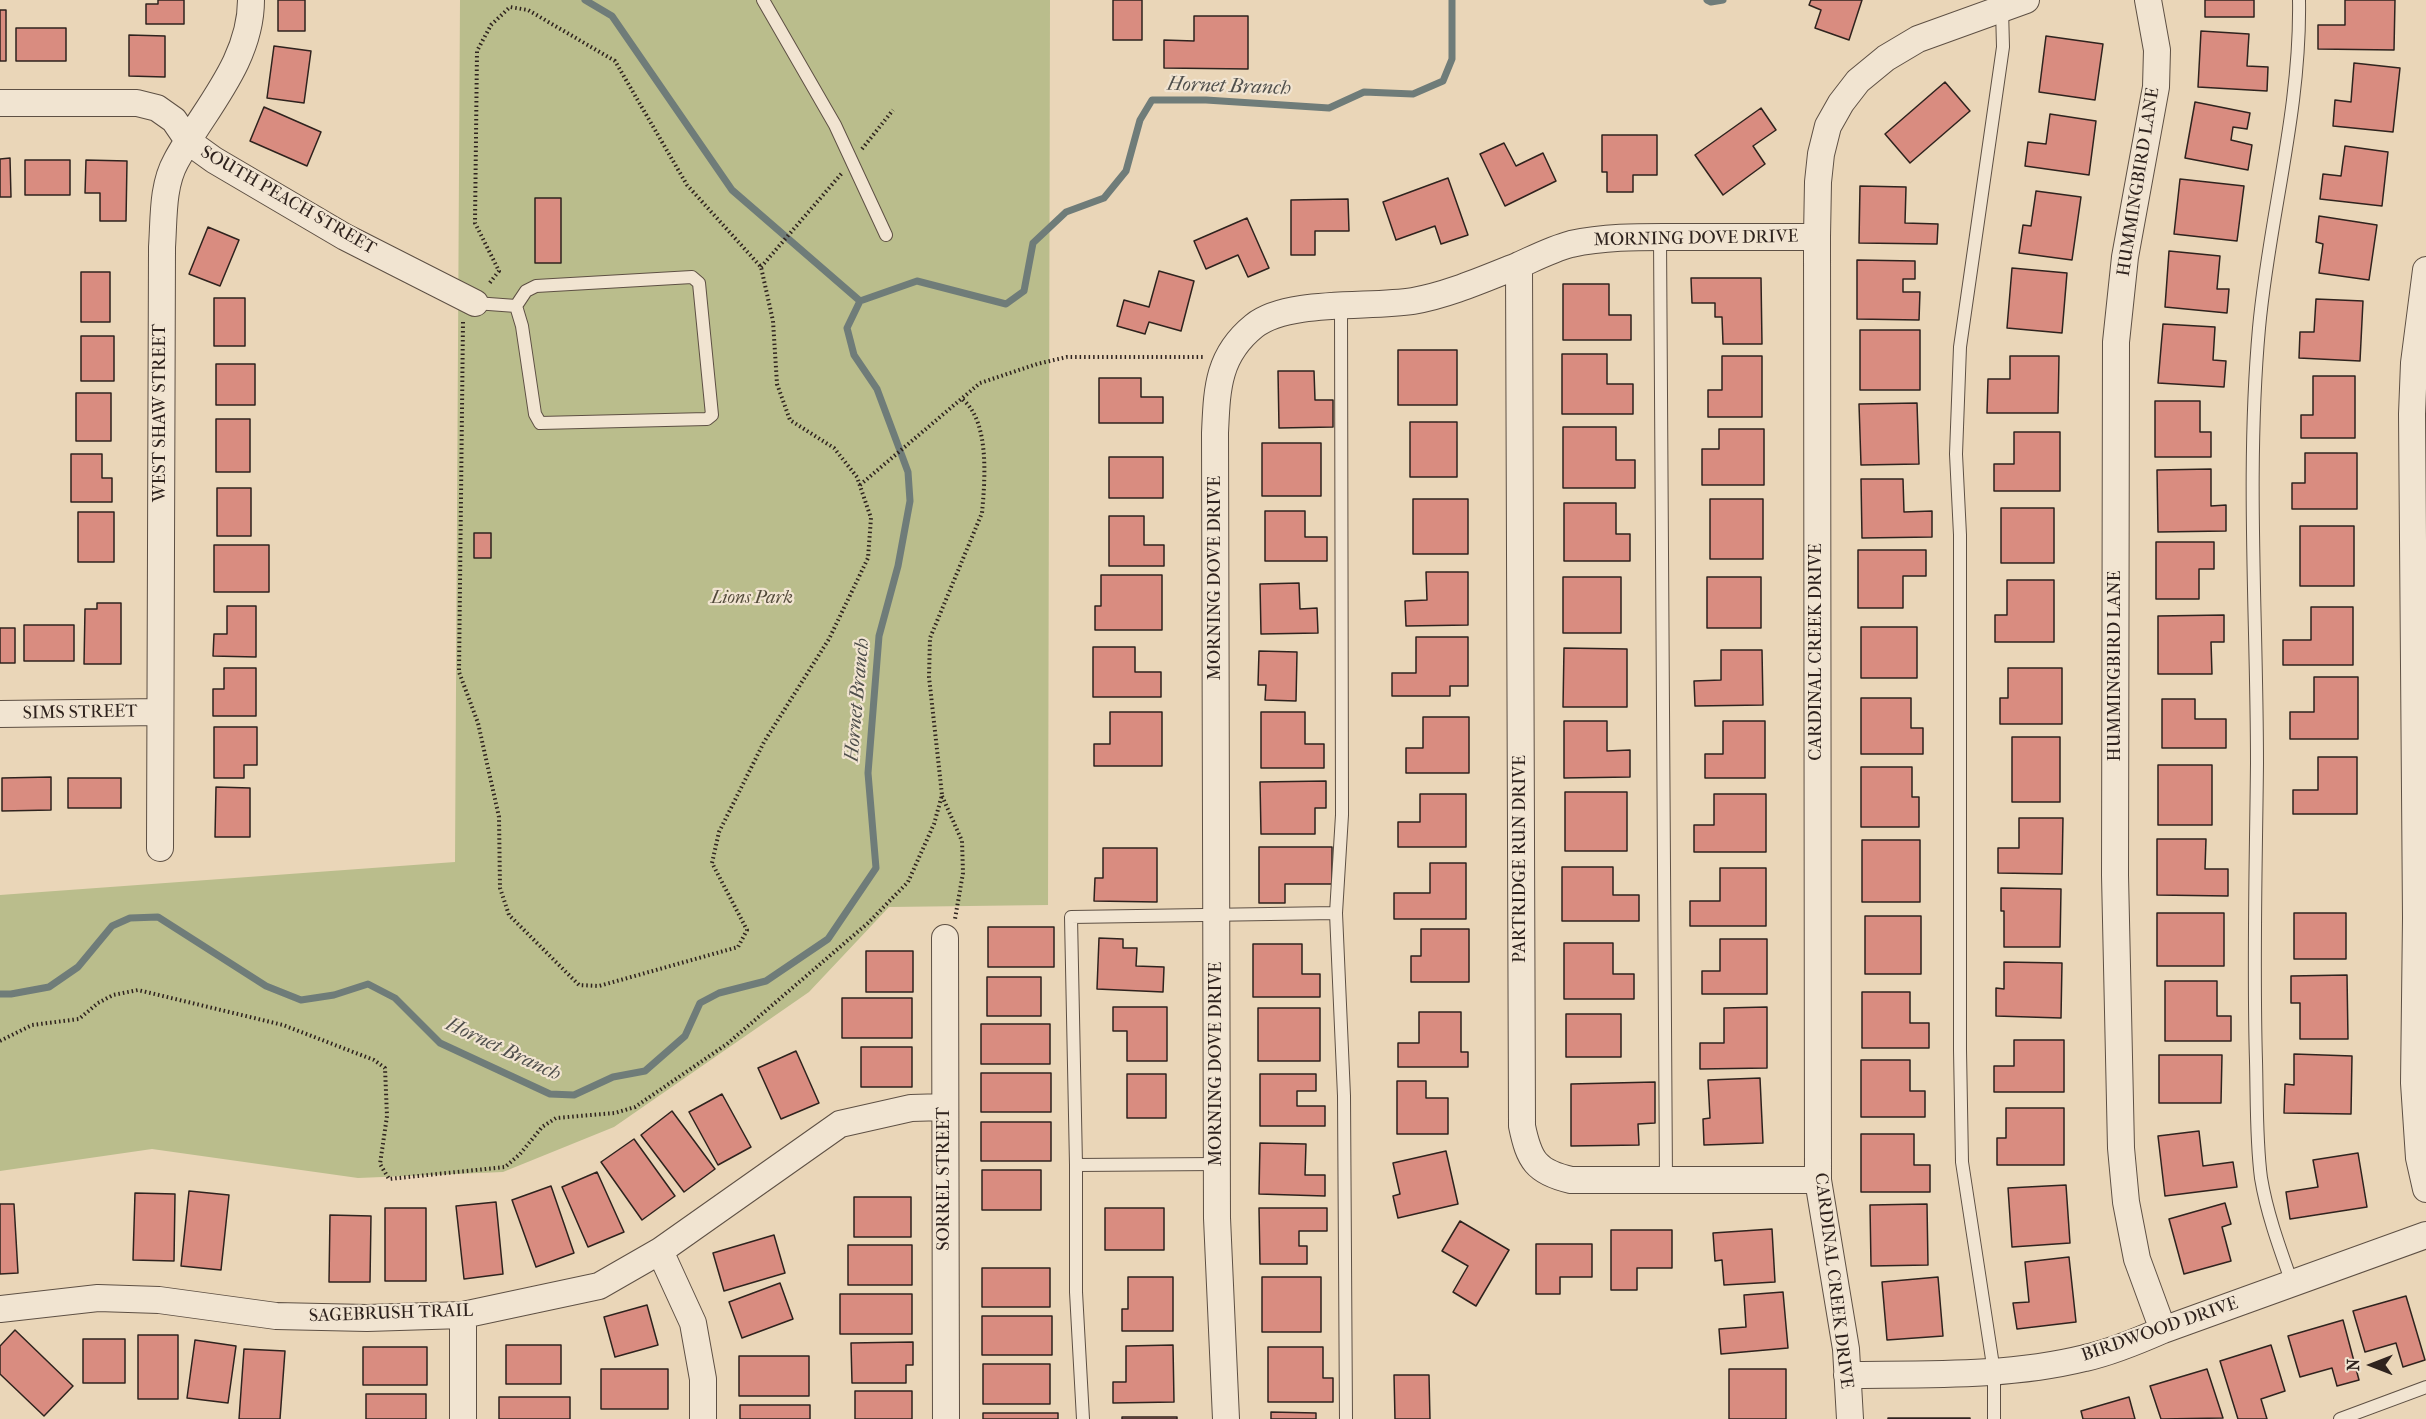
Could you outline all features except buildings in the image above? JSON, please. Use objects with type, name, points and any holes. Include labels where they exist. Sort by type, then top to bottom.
[{"type":"street","name":"WEST SHAW STREET","points":[[160,848],[162,247],[167,183],[175,162],[214,101],[240,52],[251,16],[251,0]]},
{"type":"street","name":"CARDINAL CREEK DRIVE","points":[[1850,1419],[1840,1310],[1818,1180],[1816,237],[1821,154],[1828,126],[1841,103],[1858,81],[1886,58],[1918,39],[2026,0]]},
{"type":"street","name":"HUMMINGBIRD LANE","points":[[2148,0],[2157,50],[2156,87],[2125,257],[2116,342],[2115,875],[2121,1148],[2126,1202],[2137,1259],[2163,1330]]},
{"type":"street","name":"SOUTH PEACH STREET","points":[[0,103],[137,103],[157,108],[174,120],[189,142],[214,160],[345,237],[475,302]]},
{"type":"street","name":"MORNING DOVE DRIVE","points":[[1226,1419],[1217,1218],[1215,433],[1217,394],[1222,366],[1238,342],[1255,325],[1275,315],[1301,309],[1416,300],[1452,290],[1519,265],[1542,253],[1599,238],[1816,237]]},
{"type":"street","name":"PARTRIDGE RUN DRIVE","points":[[1519,265],[1522,1126],[1526,1148],[1536,1164],[1551,1176],[1571,1180],[1818,1180]]},
{"type":"street","points":[[2426,270],[2414,363],[2412,414],[2416,918],[2414,1083],[2419,1158],[2426,1189]]},
{"type":"street","name":"SIMS STREET","points":[[0,714],[160,712]]},
{"type":"street","name":"SORREL STREET","points":[[945,942],[946,1419]]},
{"type":"street","name":"SAGEBRUSH TRAIL","points":[[0,1309],[98,1298],[159,1300],[276,1316],[367,1318],[463,1316],[599,1286],[660,1251],[840,1124],[911,1108],[945,1107]]},
{"type":"street","name":"BIRDWOOD DRIVE","points":[[1847,1375],[1994,1372],[2034,1368],[2087,1358],[2426,1234]]},
{"type":"street","points":[[660,1251],[693,1323],[703,1379],[703,1419]]},
{"type":"street","points":[[463,1316],[463,1419]]},
{"type":"lane","points":[[763,0],[835,125],[886,235]]},
{"type":"lane","points":[[2292,1283],[2274,1230],[2261,1178],[2258,1122],[2255,1023],[2256,656],[2253,537],[2255,391],[2259,334],[2296,79],[2300,34],[2299,0]]},
{"type":"lane","points":[[1994,1419],[1994,1372],[1962,1162],[1960,536],[1956,454],[1960,347],[2003,47],[2002,9]]},
{"type":"lane","points":[[1660,237],[1666,1180]]},
{"type":"lane","points":[[692,278],[699,283],[712,415],[707,420],[540,423],[535,414],[522,326],[516,306],[526,291],[536,286],[692,278]]},
{"type":"lane","points":[[475,302],[516,306]]},
{"type":"lane","points":[[1341,307],[1342,815],[1336,913],[1344,1096],[1346,1419]]},
{"type":"lane","points":[[1083,1419],[1076,1292],[1071,917],[1336,913]]},
{"type":"lane","points":[[1076,1165],[1217,1164]]},
{"type":"lane","points":[[2340,1419],[2426,1387]]},
{"type":"path","points":[[510,7],[528,10],[615,61],[687,185],[761,267],[773,321],[777,384],[790,420],[834,448],[857,477],[871,518],[868,558],[830,639],[764,742],[719,832],[712,863],[747,930],[738,948],[598,986],[579,985],[509,915],[500,888],[499,817],[478,723],[459,672],[475,302],[499,272],[475,223],[477,51],[490,25],[510,7]]},
{"type":"path","points":[[761,267],[795,226]]},
{"type":"path","points":[[860,484],[980,383],[1037,364],[1067,357],[1228,357]]},
{"type":"path","points":[[945,942],[953,942],[955,914],[961,888],[962,841],[942,795],[929,677],[930,638],[982,513],[984,496],[985,451],[971,406],[962,399]]},
{"type":"path","points":[[0,1041],[32,1025],[79,1019],[113,994],[138,990],[283,1025],[374,1060],[385,1068],[387,1116],[380,1164],[389,1179],[505,1167],[520,1154],[542,1127],[556,1118],[615,1113],[635,1107],[748,1027],[868,923],[908,882],[930,832],[942,795]]},
{"type":"green space","name":"Lions Park","points":[[460,0],[1050,0],[1048,905],[889,907],[809,992],[614,1127],[503,1172],[358,1178],[152,1149],[0,1171],[0,895],[455,862]]},
{"type":"waterway","points":[[585,0],[612,16],[732,190],[860,301]]},
{"type":"waterway","name":"Hornet Branch","points":[[0,994],[49,987],[78,967],[112,926],[130,918],[158,917],[266,986],[301,1000],[334,995],[368,984],[395,998],[440,1043],[550,1094],[574,1095],[613,1077],[645,1071],[685,1036],[700,1003],[719,993],[766,981],[828,939],[876,868],[868,773],[879,636],[898,566],[910,501],[908,472],[877,389],[854,355],[847,328],[860,301],[917,281],[1006,304],[1024,291],[1033,243],[1066,212],[1104,198],[1126,171],[1140,120],[1152,100],[1206,100],[1329,108],[1364,92],[1413,94],[1443,81],[1452,59],[1452,0]]},
{"type":"waterway","name":"Hornet Branch","points":[[1707,0],[1711,2],[1723,0]]}]
